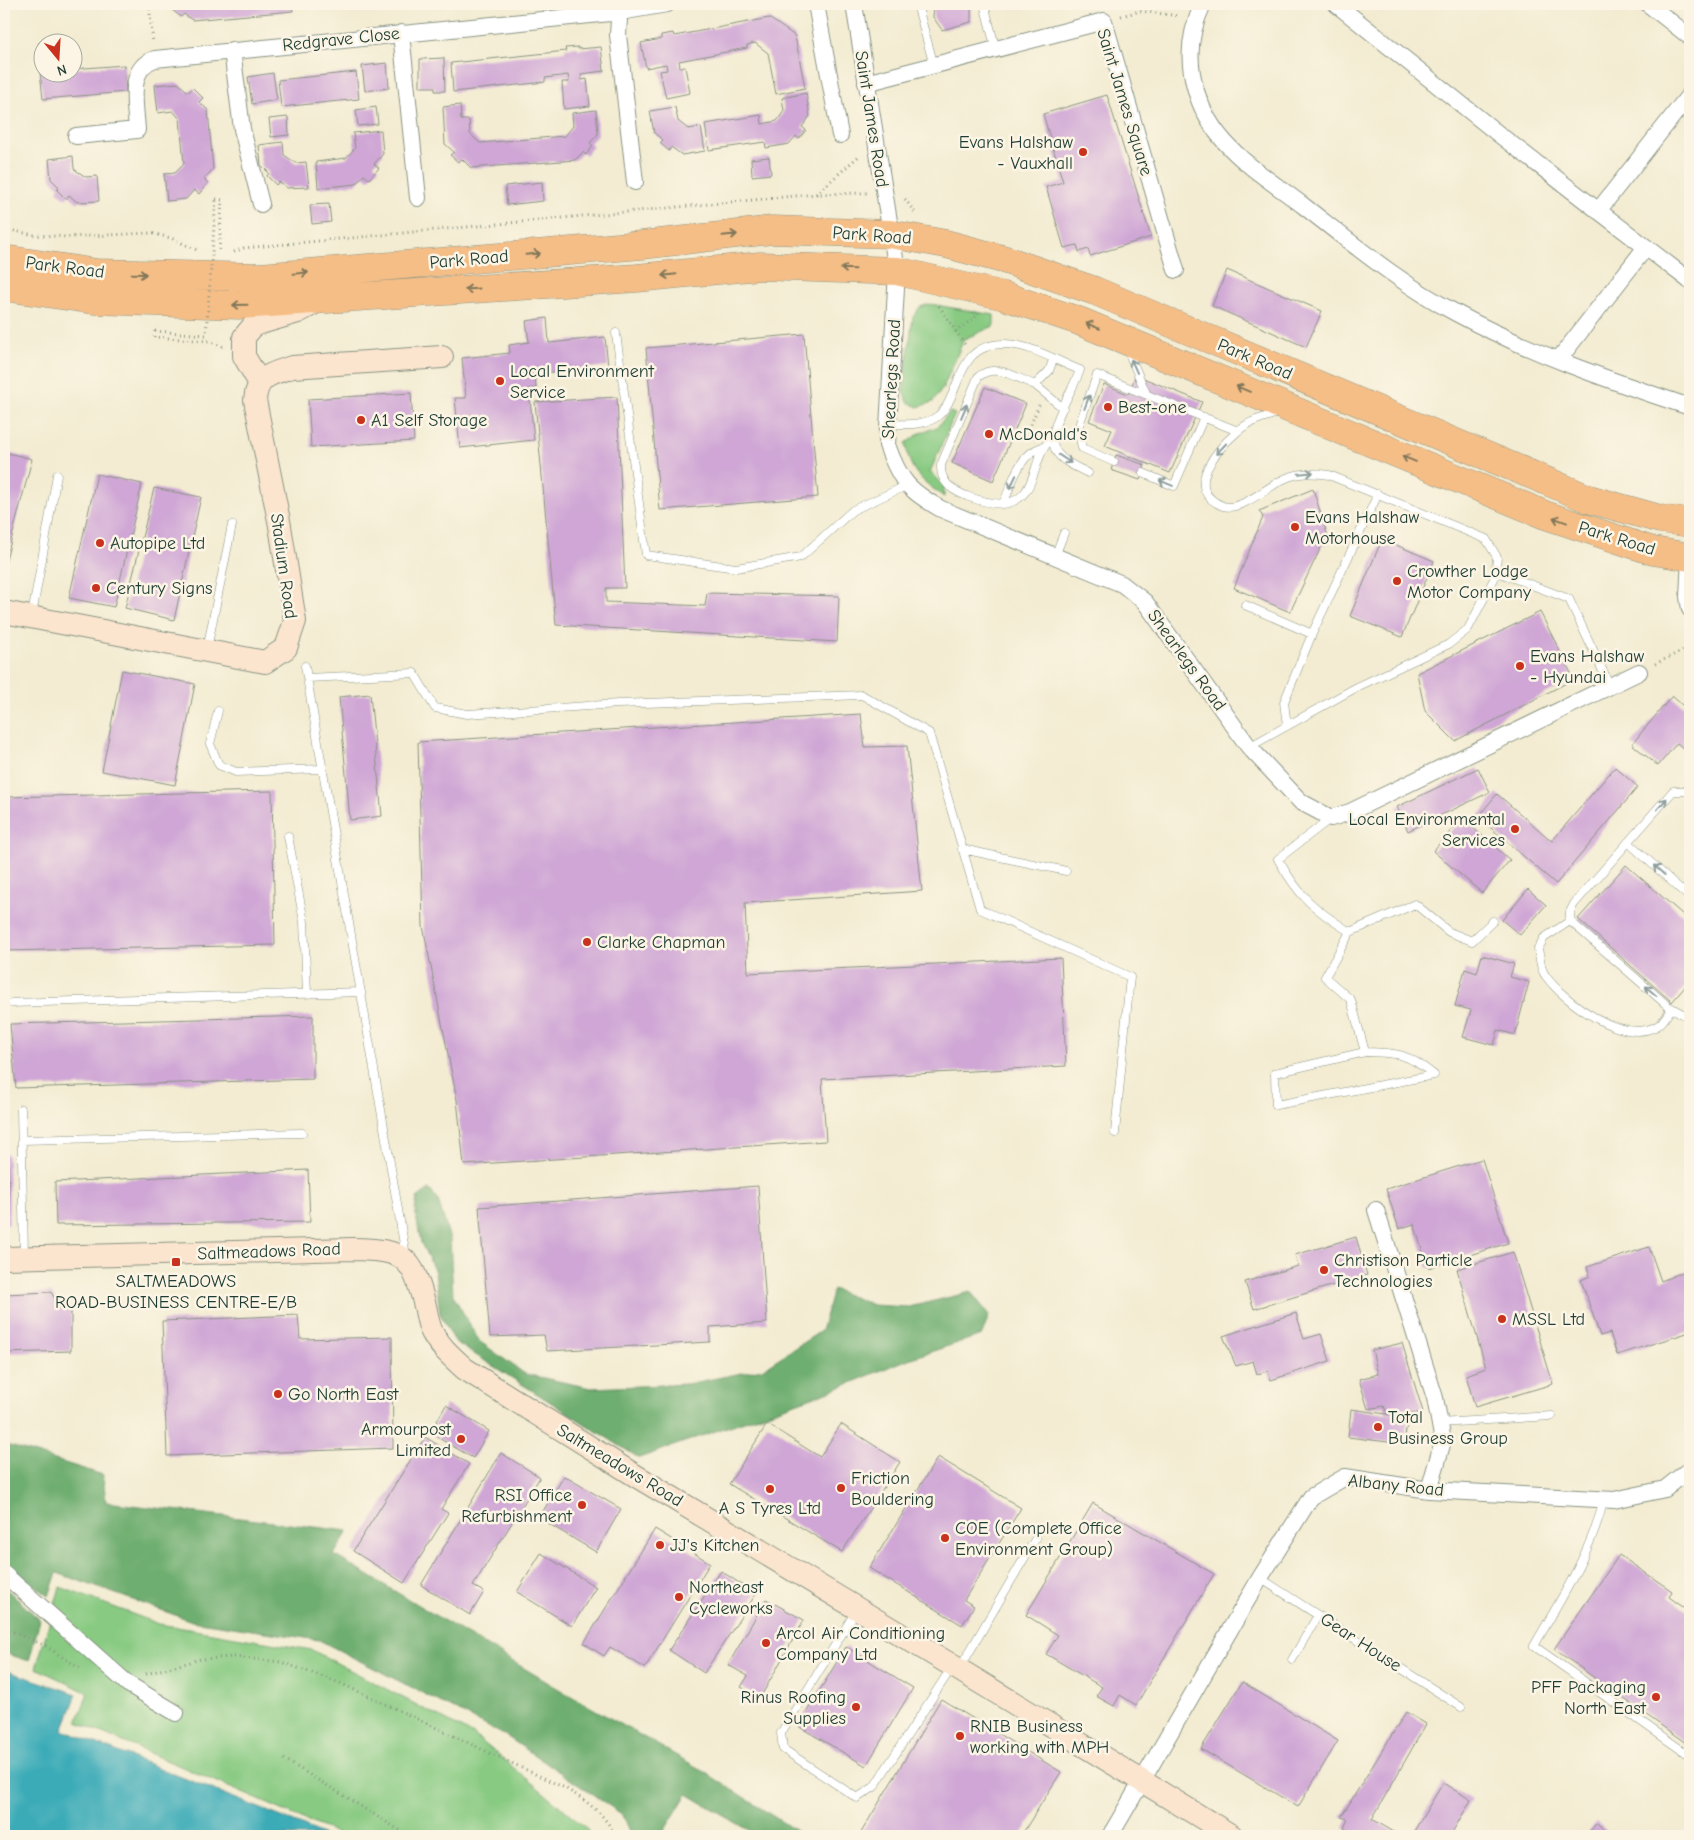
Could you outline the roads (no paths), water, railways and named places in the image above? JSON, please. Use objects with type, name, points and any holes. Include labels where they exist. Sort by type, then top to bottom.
[{"type":"highway","name":"Park Road","points":[[4,259],[97,273],[260,277],[772,230],[890,234],[946,244],[1006,260],[1095,291],[1590,500],[1660,519],[1690,523]]},
{"type":"highway","points":[[695,238],[696,272]]},
{"type":"highway","name":"Park Road","points":[[4,288],[104,301],[239,305],[637,278],[760,266],[897,271],[1004,296],[1122,338],[1546,515],[1653,551],[1690,557]]},
{"type":"street","name":"Redgrave Close","points":[[76,136],[137,130],[136,76],[144,64],[155,59],[667,4]]},
{"type":"street","points":[[816,4],[840,135]]},
{"type":"street","name":"Saint James Road","points":[[854,4],[897,271]]},
{"type":"street","points":[[1336,4],[1598,211],[1690,281]]},
{"type":"street","points":[[1648,4],[1690,37]]},
{"type":"street","points":[[620,8],[618,35],[635,182]]},
{"type":"street","points":[[1200,11],[1191,51],[1196,95],[1212,129],[1236,154],[1350,243],[1417,290],[1456,313],[1558,359],[1619,383],[1690,407]]},
{"type":"street","name":"Saint James Square","points":[[866,83],[1104,21],[1176,270]]},
{"type":"street","points":[[401,33],[418,198]]},
{"type":"street","points":[[232,50],[242,129],[260,204]]},
{"type":"street","points":[[1598,211],[1690,94]]},
{"type":"street","points":[[1558,359],[1646,247]]},
{"type":"street","name":"Shearlegs Road","points":[[897,271],[886,424],[887,445],[895,469],[914,493],[941,509],[1122,584],[1145,602],[1249,746],[1301,802],[1331,818]]},
{"type":"street","points":[[323,299],[298,312],[254,325],[244,337],[244,356],[259,382],[272,374],[292,368],[442,357]]},
{"type":"street","name":"Stadium Road","points":[[4,612],[265,662],[286,648],[295,621],[280,526],[256,400],[259,382]]},
{"type":"street","points":[[1690,557],[1688,596],[1690,609]]},
{"type":"street","points":[[1331,818],[1350,812],[1639,672]]},
{"type":"street","points":[[1376,1210],[1435,1398],[1440,1423],[1443,1441],[1429,1490]]},
{"type":"street","name":"Saltmeadows Road","points":[[14,1257],[352,1249],[383,1249],[397,1254],[408,1262],[415,1272],[431,1330],[442,1348],[465,1369],[636,1476],[1232,1836]]},
{"type":"street","name":"Albany Road","points":[[1110,1836],[1260,1578],[1311,1497],[1345,1477],[1429,1490],[1614,1500],[1665,1489],[1690,1470]]},
{"type":"street","points":[[4,1574],[128,1684],[176,1713]]},
{"type":"lane","points":[[917,4],[934,66]]},
{"type":"lane","points":[[984,4],[996,50]]},
{"type":"lane","points":[[616,333],[646,555],[736,568],[801,557],[853,510],[908,485]]},
{"type":"lane","points":[[1122,338],[1146,393]]},
{"type":"lane","points":[[886,424],[929,421],[937,416],[944,409],[964,366],[973,355],[985,348],[1004,344],[1080,370],[1075,387],[1063,408],[1052,438],[1053,446],[1058,454],[1088,473]]},
{"type":"lane","points":[[1035,385],[1049,371],[1054,360]]},
{"type":"lane","points":[[1042,447],[1026,492],[1020,499],[1003,504],[985,503],[952,489],[943,478],[941,465],[978,377],[986,371],[996,369],[1035,385],[1063,408]]},
{"type":"lane","points":[[1114,462],[1082,448],[1078,428],[1097,375],[1238,431]]},
{"type":"lane","points":[[1249,746],[1357,687],[1449,644],[1468,629],[1495,577],[1497,556],[1486,539],[1329,475],[1298,474],[1285,478],[1245,502],[1234,506],[1224,506],[1212,499],[1206,491],[1204,476],[1211,460],[1238,431],[1260,418],[1293,410]]},
{"type":"lane","points":[[1143,473],[1174,486],[1204,417]]},
{"type":"lane","points":[[1003,504],[1024,457],[1031,451],[1042,447],[1052,438]]},
{"type":"lane","points":[[32,617],[57,476]]},
{"type":"lane","points":[[1287,726],[1284,702],[1312,634],[1378,494]]},
{"type":"lane","points":[[207,651],[232,525]]},
{"type":"lane","points":[[1055,556],[1064,533]]},
{"type":"lane","points":[[1495,571],[1569,598],[1610,686]]},
{"type":"lane","points":[[1245,605],[1312,634]]},
{"type":"lane","points":[[304,666],[408,1262]]},
{"type":"lane","points":[[307,678],[414,673],[434,708],[467,714],[618,704],[862,695],[929,734],[980,909],[1130,977],[1116,1133]]},
{"type":"lane","points":[[218,710],[210,744],[219,765],[236,772],[322,769]]},
{"type":"lane","points":[[1690,791],[1673,791],[1574,904],[1570,912],[1570,921],[1672,1008],[1690,1018]]},
{"type":"lane","points":[[1331,818],[1278,859],[1295,887],[1314,908],[1350,932]]},
{"type":"lane","points":[[288,836],[304,922],[307,994]]},
{"type":"lane","points":[[1628,842],[1690,898]]},
{"type":"lane","points":[[962,849],[1066,871]]},
{"type":"lane","points":[[1365,1052],[1351,1000],[1325,977],[1350,932],[1415,904],[1449,932],[1472,941],[1493,921]]},
{"type":"lane","points":[[1570,921],[1544,938],[1538,949],[1544,974],[1562,993],[1605,1024],[1636,1031],[1658,1026],[1672,1008]]},
{"type":"lane","points":[[12,1003],[361,992]]},
{"type":"lane","points":[[1365,1052],[1395,1053],[1415,1059],[1434,1075],[1276,1104],[1276,1073],[1365,1052]]},
{"type":"lane","points":[[14,1257],[22,1140],[21,1109]]},
{"type":"lane","points":[[22,1140],[302,1133]]},
{"type":"lane","points":[[1440,1423],[1552,1416]]},
{"type":"lane","points":[[1604,1499],[1598,1524],[1587,1551],[1534,1646],[1690,1756]]},
{"type":"lane","points":[[857,1608],[781,1733],[783,1749],[857,1798],[874,1787],[956,1668],[1036,1538]]},
{"type":"lane","name":"Gear House","points":[[1260,1578],[1461,1707]]},
{"type":"lane","points":[[1292,1660],[1318,1615]]},
{"type":"water","points":[[4,1670],[77,1694],[63,1730],[302,1825],[324,1836],[4,1836]]},
{"type":"place","name":"Evans Halshaw - Vauxhall","points":[[1083,152]]},
{"type":"place","name":"Local Environment Service","points":[[500,381]]},
{"type":"place","name":"Best-one","points":[[1108,407]]},
{"type":"place","name":"A1 Self Storage","points":[[361,420]]},
{"type":"place","name":"McDonald's","points":[[989,434]]},
{"type":"place","name":"Evans Halshaw Motorhouse","points":[[1295,527]]},
{"type":"place","name":"Autopipe Ltd","points":[[100,543]]},
{"type":"place","name":"Crowther Lodge Motor Company","points":[[1397,581]]},
{"type":"place","name":"Century Signs","points":[[96,588]]},
{"type":"place","name":"Evans Halshaw - Hyundai","points":[[1520,666]]},
{"type":"place","name":"Local Environmental Services","points":[[1515,829]]},
{"type":"place","name":"Clarke Chapman","points":[[587,942]]},
{"type":"place","name":"SALTMEADOWS ROAD-BUSINESS CENTRE-E/B","points":[[176,1262]]},
{"type":"place","name":"Christison Particle Technologies","points":[[1324,1270]]},
{"type":"place","name":"MSSL Ltd","points":[[1502,1319]]},
{"type":"place","name":"Go North East","points":[[278,1394]]},
{"type":"place","name":"Total Business Group","points":[[1378,1427]]},
{"type":"place","name":"Armourpost Limited","points":[[461,1439]]},
{"type":"place","name":"Friction Bouldering","points":[[841,1488]]},
{"type":"place","name":"A S Tyres Ltd","points":[[770,1489]]},
{"type":"place","name":"RSI Office Refurbishment","points":[[582,1505]]},
{"type":"place","name":"COE (Complete Office Environment Group)","points":[[945,1538]]},
{"type":"place","name":"JJ's Kitchen","points":[[660,1545]]},
{"type":"place","name":"Northeast Cycleworks","points":[[679,1597]]},
{"type":"place","name":"Arcol Air Conditioning Company Ltd","points":[[766,1643]]},
{"type":"place","name":"PFF Packaging North East","points":[[1656,1697]]},
{"type":"place","name":"Rinus Roofing Supplies","points":[[856,1707]]},
{"type":"place","name":"RNIB Business working with MPH","points":[[960,1736]]}]
